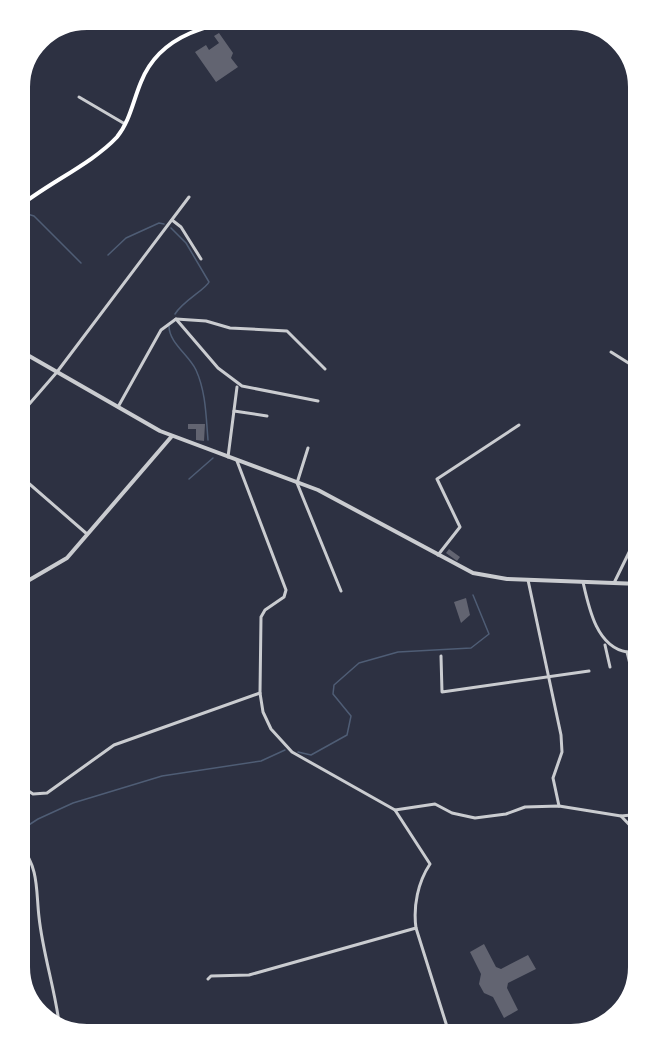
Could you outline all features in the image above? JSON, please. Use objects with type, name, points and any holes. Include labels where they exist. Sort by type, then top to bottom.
[{"type":"main road","points":[[26,201],[46,186],[104,150],[125,124],[141,82],[152,63],[177,41],[206,26]]},
{"type":"street","points":[[79,97],[125,124]]},
{"type":"street","points":[[26,408],[57,372],[189,197]]},
{"type":"street","points":[[172,220],[181,227],[201,259]]},
{"type":"street","points":[[118,407],[161,330],[176,319],[206,321],[230,328],[287,331],[325,369]]},
{"type":"street","points":[[176,319],[218,369],[242,386],[318,401]]},
{"type":"street","points":[[611,352],[633,366]]},
{"type":"street","points":[[26,354],[172,436],[297,483],[353,508],[472,573],[528,580],[633,584]]},
{"type":"street","points":[[228,458],[237,387]]},
{"type":"street","points":[[234,411],[267,416]]},
{"type":"street","points":[[438,555],[460,527],[437,479],[519,425]]},
{"type":"street","points":[[26,581],[67,558],[172,436]]},
{"type":"street","points":[[308,448],[297,483],[341,591]]},
{"type":"street","points":[[237,461],[286,590],[284,597],[265,610],[261,617],[260,693],[263,712],[271,729],[292,752],[395,810],[430,864],[424,873],[414,911],[416,928],[447,1028]]},
{"type":"street","points":[[26,481],[88,534]]},
{"type":"street","points":[[614,583],[633,544]]},
{"type":"street","points":[[528,580],[561,735],[562,752],[553,778],[560,806]]},
{"type":"street","points":[[583,582],[598,629],[605,642],[610,667]]},
{"type":"street","points":[[605,642],[616,650],[633,653]]},
{"type":"street","points":[[627,652],[633,676]]},
{"type":"street","points":[[441,656],[442,692],[589,671]]},
{"type":"street","points":[[26,789],[33,794],[47,793],[114,746],[138,735],[260,693]]},
{"type":"street","points":[[395,810],[435,804],[452,813],[475,818],[506,814],[525,807],[560,806],[621,816],[633,815]]},
{"type":"street","points":[[621,816],[633,829]]},
{"type":"street","points":[[26,854],[31,861],[38,890],[39,916],[58,1021]]},
{"type":"street","points":[[208,979],[211,976],[249,975],[416,928]]},
{"type":"building","points":[[219,33],[233,53],[231,58],[238,67],[216,82],[195,52],[206,45],[209,50],[219,43],[214,36]]},
{"type":"building","points":[[188,424],[205,424],[204,441],[196,440],[196,429],[188,429]]},
{"type":"building","points":[[449,549],[460,557],[457,561],[446,553]]},
{"type":"building","points":[[466,598],[470,615],[461,623],[454,602]]},
{"type":"building","points":[[484,944],[496,967],[501,969],[528,955],[536,969],[508,983],[507,988],[518,1010],[504,1018],[493,997],[484,993],[479,984],[481,974],[470,952]]},
{"type":"waterway","points":[[26,214],[34,216],[81,263]]},
{"type":"waterway","points":[[108,255],[126,238],[159,223],[164,224]]},
{"type":"waterway","points":[[171,228],[186,243],[209,282],[175,314]]},
{"type":"waterway","points":[[169,326],[172,338],[193,364],[199,378],[205,405],[208,440]]},
{"type":"waterway","points":[[189,479],[213,458]]},
{"type":"waterway","points":[[298,752],[311,755],[347,735],[351,716],[333,694],[334,685],[359,663],[398,652],[471,648],[489,634],[473,595]]},
{"type":"waterway","points":[[26,827],[73,803],[162,776],[261,761],[285,750]]}]
